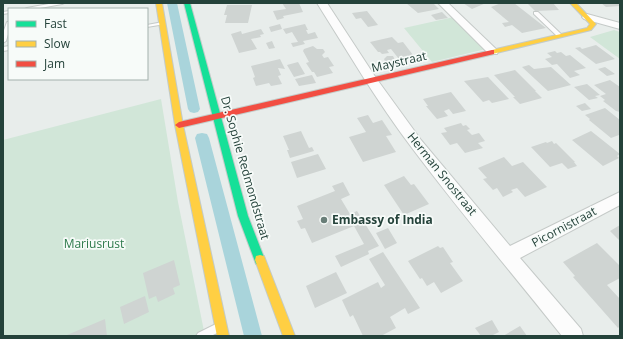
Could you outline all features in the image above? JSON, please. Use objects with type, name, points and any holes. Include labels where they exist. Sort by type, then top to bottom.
[{"type":"street","points":[[159,3],[179,125],[221,332]]},
{"type":"street","name":"Dr. Sophie Redmondstraat","points":[[187,3],[244,216],[289,336]]},
{"type":"street","name":"Herman Snostraat","points":[[322,3],[372,81],[416,144],[574,336]]},
{"type":"street","points":[[442,3],[493,52]]},
{"type":"street","points":[[573,3],[588,17],[620,26]]},
{"type":"street","name":"Maystraat","points":[[179,125],[589,29],[593,24],[588,17]]},
{"type":"street","name":"Picornistraat","points":[[508,256],[620,198]]},
{"type":"lane","points":[[33,8],[62,3]]},
{"type":"lane","points":[[536,13],[560,36]]},
{"type":"lane","points":[[148,26],[163,23]]},
{"type":"lane","points":[[3,41],[8,26]]},
{"type":"lane","points":[[201,336],[221,332]]},
{"type":"green space","points":[[454,17],[486,49],[432,62],[404,28]]},
{"type":"green space","points":[[614,30],[620,32],[620,59],[590,37]]},
{"type":"green space","name":"Mariusrust","points":[[161,99],[178,202],[205,336],[3,336],[3,140]]},
{"type":"building","points":[[282,3],[299,3],[303,12],[283,16],[284,18],[277,20],[273,11],[286,9]]},
{"type":"building","points":[[406,3],[433,3],[439,9],[418,13]]},
{"type":"building","points":[[463,3],[486,3],[472,9]]},
{"type":"building","points":[[501,3],[514,3],[546,28],[522,33],[512,25],[505,27],[502,23],[509,22],[491,7]]},
{"type":"building","points":[[527,3],[553,3],[559,10],[535,11]]},
{"type":"building","points":[[601,3],[620,3],[620,6],[606,7]]},
{"type":"building","points":[[227,5],[252,5],[248,23],[225,23],[227,15],[224,15]]},
{"type":"building","points":[[367,11],[378,25],[368,27],[361,18],[356,19],[352,13]]},
{"type":"building","points":[[442,12],[448,18],[436,20],[431,15]]},
{"type":"building","points":[[280,24],[282,29],[271,32],[269,27]]},
{"type":"building","points":[[305,24],[308,34],[315,32],[318,38],[303,41],[305,44],[293,47],[291,43],[298,42],[292,32],[286,34],[283,29]]},
{"type":"building","points":[[261,29],[264,34],[260,35],[261,37],[251,39],[257,49],[239,53],[231,34],[241,31],[242,34]]},
{"type":"building","points":[[392,37],[398,43],[403,42],[413,55],[399,59],[391,49],[387,50],[389,53],[382,54],[378,52],[370,42]]},
{"type":"building","points":[[272,41],[275,48],[269,49],[266,43]]},
{"type":"building","points":[[596,45],[615,59],[596,64],[575,48],[580,47],[582,49]]},
{"type":"building","points":[[313,46],[317,49],[323,49],[325,52],[322,55],[324,58],[328,57],[334,66],[329,67],[333,73],[317,77],[314,72],[312,72],[306,63],[309,62],[303,51],[304,49]]},
{"type":"building","points":[[555,51],[557,53],[561,52],[566,56],[570,55],[586,68],[574,71],[580,75],[570,78],[557,64],[552,65],[545,59],[552,57],[547,53]]},
{"type":"building","points":[[387,56],[393,56],[395,60],[392,63],[386,63],[384,59]]},
{"type":"building","points":[[280,59],[285,69],[278,68],[281,75],[278,76],[282,84],[271,86],[269,83],[256,86],[253,78],[255,77],[251,66]]},
{"type":"building","points":[[298,62],[305,74],[294,77],[287,65]]},
{"type":"building","points":[[529,65],[534,69],[551,67],[571,85],[548,91],[522,67]]},
{"type":"building","points":[[605,67],[615,74],[607,76],[598,69]]},
{"type":"building","points":[[515,70],[542,98],[520,104],[494,75]]},
{"type":"building","points":[[312,75],[316,83],[299,86],[295,79]]},
{"type":"building","points":[[488,77],[509,99],[492,103],[489,100],[483,102],[464,81]]},
{"type":"building","points":[[610,80],[620,87],[620,112],[616,111],[603,101],[605,100],[600,96],[606,94],[594,85]]},
{"type":"building","points":[[587,84],[600,95],[595,96],[598,98],[589,100],[574,87]]},
{"type":"building","points":[[451,92],[466,111],[453,114],[449,109],[444,111],[448,116],[437,119],[426,106],[428,106],[423,99]]},
{"type":"building","points":[[585,103],[591,109],[582,111],[576,106]]},
{"type":"building","points":[[605,108],[620,120],[620,136],[611,138],[585,115]]},
{"type":"building","points":[[368,115],[373,123],[382,120],[392,135],[386,136],[396,152],[363,162],[349,137],[366,132],[357,118]]},
{"type":"building","points":[[461,123],[463,126],[466,125],[470,129],[467,130],[472,135],[479,133],[485,141],[478,143],[483,148],[465,153],[457,143],[450,145],[441,133],[447,132],[444,128]]},
{"type":"building","points":[[301,131],[309,148],[312,147],[314,151],[290,158],[287,150],[289,150],[283,136]]},
{"type":"building","points":[[591,131],[620,154],[617,156],[619,158],[603,166],[572,140]]},
{"type":"building","points":[[552,141],[554,144],[556,143],[575,162],[577,166],[568,169],[562,163],[550,167],[531,147]]},
{"type":"building","points":[[318,154],[326,169],[297,178],[291,162]]},
{"type":"building","points":[[504,157],[512,166],[523,162],[547,187],[525,197],[517,188],[511,190],[513,192],[503,197],[497,188],[493,190],[483,179],[487,178],[478,168]]},
{"type":"building","points":[[404,176],[411,185],[414,184],[429,204],[404,215],[384,185]]},
{"type":"building","points":[[343,182],[350,195],[341,199],[350,214],[357,211],[379,246],[368,251],[369,254],[341,267],[335,256],[364,244],[354,226],[312,243],[305,228],[301,229],[297,221],[303,219],[297,206],[335,191],[332,186]]},
{"type":"building","points":[[620,225],[620,241],[610,231]]},
{"type":"building","points":[[388,228],[397,243],[385,249],[376,233]]},
{"type":"building","points":[[597,243],[620,266],[620,278],[607,285],[620,299],[620,326],[618,328],[573,277],[575,276],[563,262]]},
{"type":"building","points":[[438,246],[440,248],[443,247],[453,262],[450,263],[463,281],[441,293],[434,282],[427,286],[422,278],[420,279],[408,261]]},
{"type":"building","points":[[383,252],[420,308],[408,314],[405,308],[390,317],[396,328],[381,336],[363,336],[353,315],[350,317],[342,300],[378,282],[381,288],[385,285],[369,259]]},
{"type":"building","points":[[174,260],[180,285],[173,288],[175,294],[158,302],[156,296],[149,299],[143,273]]},
{"type":"building","points":[[336,272],[347,293],[315,308],[306,286]]},
{"type":"building","points":[[145,296],[149,312],[124,324],[120,307]]},
{"type":"building","points":[[105,319],[107,336],[67,336],[67,335]]},
{"type":"building","points":[[492,320],[499,332],[491,336],[481,336],[475,328]]},
{"type":"building","points":[[520,326],[527,336],[503,336]]},
{"type":"waterway","points":[[172,3],[194,109]]},
{"type":"waterway","points":[[202,138],[253,336]]},
{"type":"traffic: fast","points":[[187,3],[243,216],[260,260]]},
{"type":"traffic: slow","points":[[159,3],[179,125],[223,336]]},
{"type":"traffic: slow","points":[[492,52],[589,29],[593,24],[573,3]]},
{"type":"traffic: slow","points":[[260,260],[289,336]]},
{"type":"traffic: jam","points":[[179,125],[492,52]]},
{"type":"place","name":"Embassy of India","points":[[324,220]]}]
